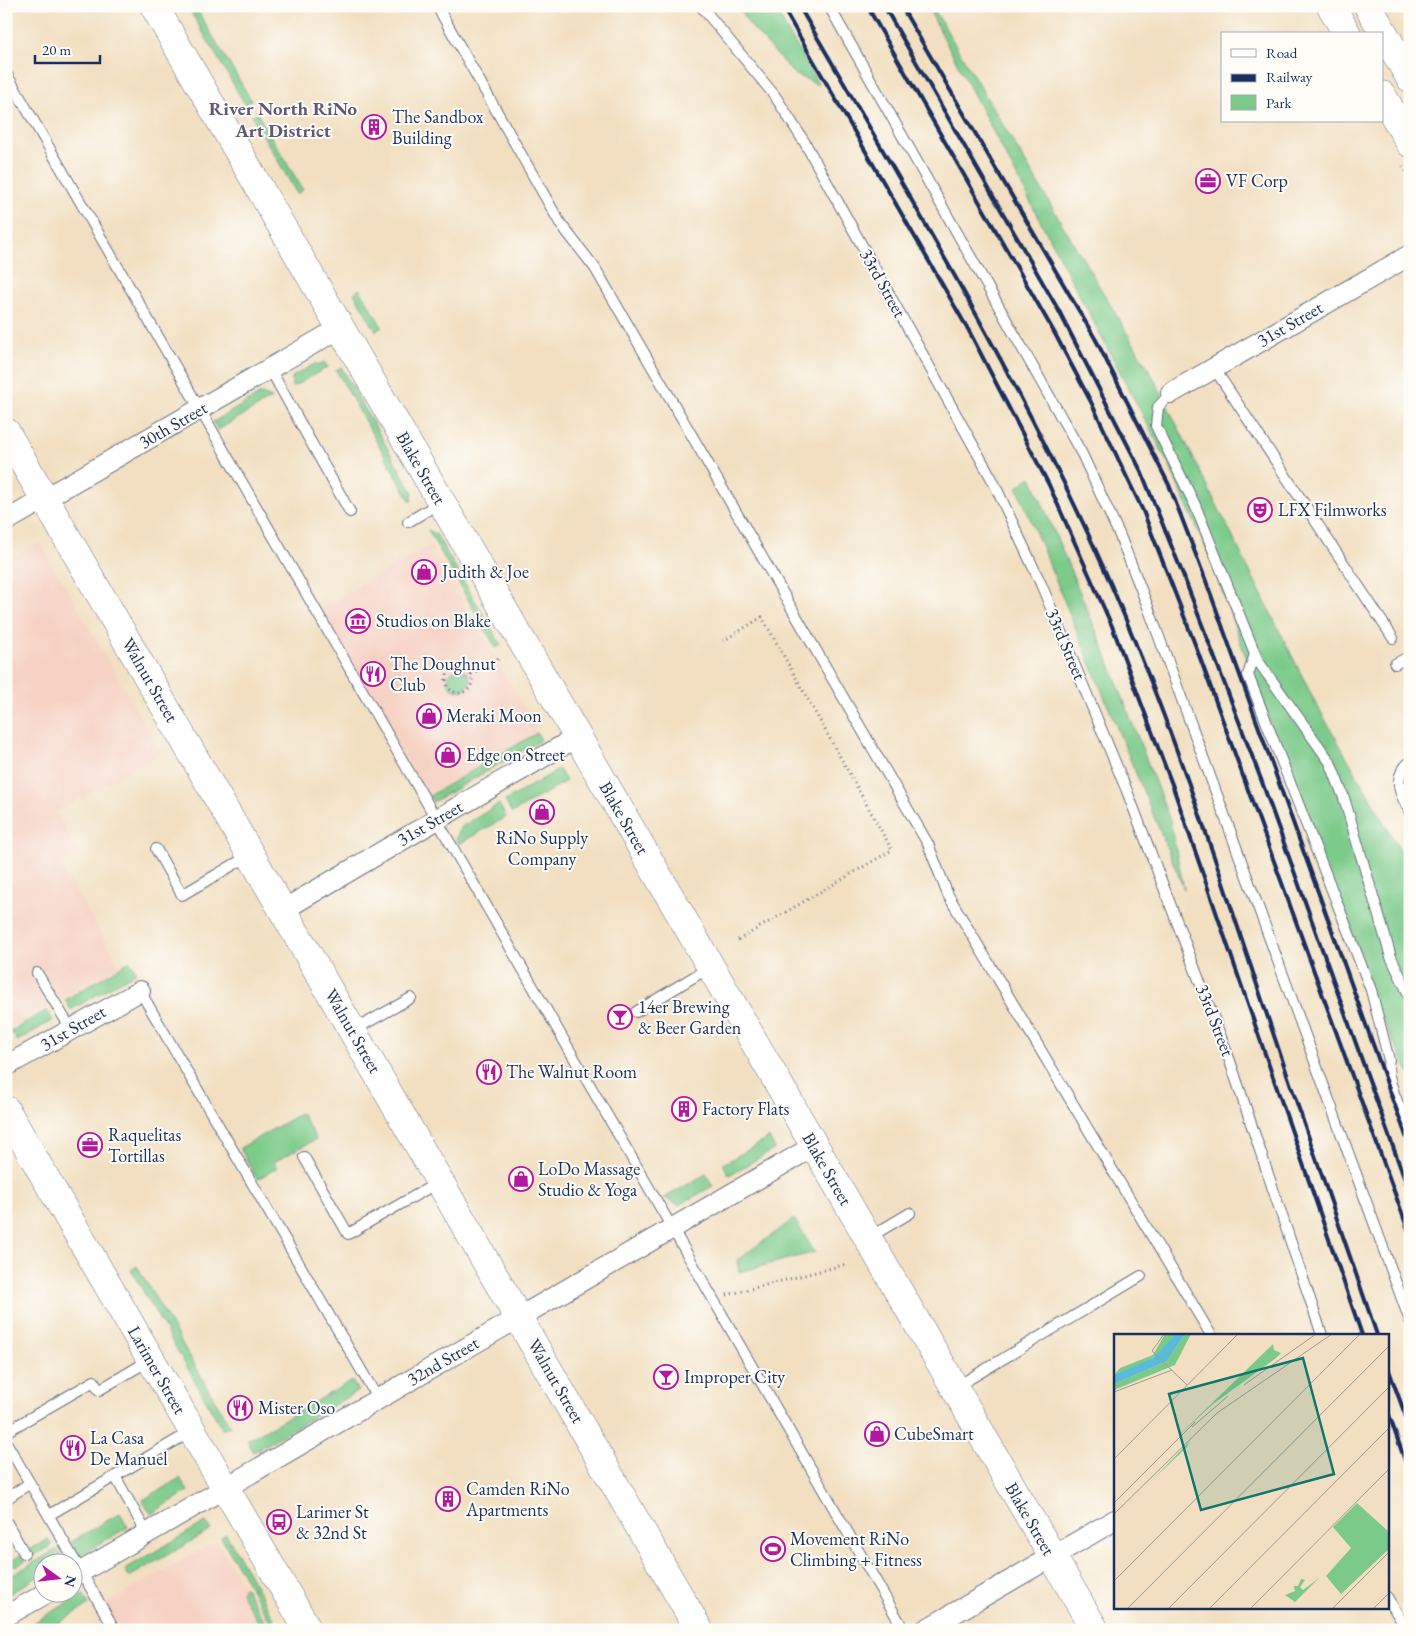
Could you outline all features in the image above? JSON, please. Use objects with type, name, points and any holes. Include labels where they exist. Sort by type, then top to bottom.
[{"type":"street","name":"Blake Street","points":[[154,6],[1095,1630]]},
{"type":"street","points":[[1330,6],[1346,32]]},
{"type":"street","points":[[1368,6],[1383,32]]},
{"type":"street","points":[[1384,33],[1410,78]]},
{"type":"street","points":[[1384,98],[1410,143]]},
{"type":"street","name":"31st Street","points":[[1171,393],[1410,256]]},
{"type":"street","name":"30th Street","points":[[6,521],[340,328]]},
{"type":"street","name":"Walnut Street","points":[[6,432],[699,1630]]},
{"type":"street","name":"31st Street","points":[[283,910],[577,737]]},
{"type":"street","name":"31st Street","points":[[6,1066],[140,990]]},
{"type":"street","name":"Larimer Street","points":[[6,1110],[226,1488],[305,1629]]},
{"type":"street","name":"32nd Street","points":[[82,1572],[814,1146]]},
{"type":"street","points":[[926,1630],[1114,1521]]},
{"type":"street","points":[[6,1616],[32,1601]]},
{"type":"lane","points":[[437,6],[560,223],[595,268],[928,844],[948,895],[1210,1334]]},
{"type":"lane","name":"33rd Street","points":[[701,6],[775,96],[805,143],[993,481],[1014,525],[1109,743],[1230,1061],[1322,1334]]},
{"type":"lane","points":[[829,6],[1044,384],[1082,454],[1120,536],[1410,1322]]},
{"type":"lane","points":[[6,73],[904,1630]]},
{"type":"lane","points":[[1214,368],[1393,638]]},
{"type":"lane","points":[[270,369],[350,512]]},
{"type":"lane","points":[[1171,393],[1158,407],[1156,426],[1195,505],[1255,654],[1330,762],[1344,798],[1391,957],[1410,997]]},
{"type":"lane","points":[[408,522],[441,502]]},
{"type":"lane","points":[[1255,654],[1248,675],[1371,990],[1388,1060],[1387,1067],[1391,1084],[1410,1132]]},
{"type":"lane","points":[[1395,664],[1410,656]]},
{"type":"lane","points":[[1410,762],[1399,775],[1398,788],[1410,812]]},
{"type":"lane","points":[[156,849],[182,895],[251,855]]},
{"type":"lane","points":[[636,1012],[710,967]]},
{"type":"lane","points":[[37,973],[71,1029]]},
{"type":"lane","points":[[140,990],[378,1399]]},
{"type":"lane","points":[[353,1031],[411,998]]},
{"type":"lane","points":[[304,1157],[348,1234],[440,1181]]},
{"type":"lane","points":[[868,1238],[910,1213]]},
{"type":"lane","points":[[954,1388],[1142,1276]]},
{"type":"lane","points":[[6,1432],[94,1381],[99,1390],[151,1359]]},
{"type":"lane","points":[[49,1516],[192,1431]]},
{"type":"lane","points":[[6,1442],[49,1516],[67,1554]]},
{"type":"lane","points":[[115,1476],[147,1534]]},
{"type":"lane","points":[[6,1499],[30,1484]]},
{"type":"lane","points":[[6,1521],[24,1553]]},
{"type":"lane","points":[[82,1582],[115,1630]]},
{"type":"lane","points":[[1388,1599],[1407,1630]]},
{"type":"path","points":[[723,641],[762,617],[892,850],[738,940]]},
{"type":"path","points":[[471,674],[500,658]]},
{"type":"path","points":[[438,664],[453,668],[462,667],[471,674],[473,680],[470,688],[463,694],[454,693],[448,688],[445,679],[453,668]]},
{"type":"path","points":[[713,1299],[847,1264]]},
{"type":"shaded area","points":[[40,542],[161,753],[56,812],[79,853],[60,865],[120,965],[6,1031],[6,562]]},
{"type":"shaded area","points":[[430,545],[538,731],[427,795],[320,609]]},
{"type":"shaded area","points":[[217,1541],[269,1630],[120,1630],[105,1604]]},
{"type":"green space","points":[[738,6],[773,6],[819,85],[794,74],[748,23]]},
{"type":"green space","points":[[927,6],[932,6],[1151,373],[1314,700],[1410,868],[1410,1074],[1366,988],[1209,555],[1169,465]]},
{"type":"green space","points":[[197,10],[251,100],[245,104],[192,14]]},
{"type":"green space","points":[[257,113],[303,190],[297,194],[252,116]]},
{"type":"green space","points":[[360,289],[382,327],[376,331],[354,293]]},
{"type":"green space","points":[[324,362],[328,367],[292,387],[292,377],[316,363],[318,366]]},
{"type":"green space","points":[[341,367],[413,493],[411,502],[336,370]]},
{"type":"green space","points":[[261,394],[272,398],[218,430],[213,422]]},
{"type":"green space","points":[[1031,477],[1104,649],[1170,821],[1184,889],[1017,487]]},
{"type":"green space","points":[[428,530],[436,534],[501,645],[496,648]]},
{"type":"green space","points":[[455,669],[463,669],[470,676],[470,684],[463,691],[455,691],[448,684],[448,676]]},
{"type":"green space","points":[[537,733],[541,740],[433,802],[429,796]]},
{"type":"green space","points":[[559,769],[566,781],[512,813],[505,801]]},
{"type":"green space","points":[[499,804],[506,817],[459,844],[456,839],[461,827]]},
{"type":"green space","points":[[130,961],[136,972],[71,1010],[65,1000]]},
{"type":"green space","points":[[47,1010],[53,1020],[17,1041],[11,1031]]},
{"type":"green space","points":[[301,1113],[316,1139],[274,1162],[277,1168],[257,1179],[240,1148]]},
{"type":"green space","points":[[769,1138],[775,1149],[729,1175],[723,1164]]},
{"type":"green space","points":[[706,1174],[713,1186],[679,1205],[664,1198]]},
{"type":"green space","points":[[794,1219],[815,1252],[739,1272],[737,1260]]},
{"type":"green space","points":[[137,1266],[230,1426],[223,1430],[131,1270]]},
{"type":"green space","points":[[352,1381],[358,1391],[253,1452],[247,1440]]},
{"type":"green space","points":[[180,1478],[188,1491],[151,1514],[143,1500]]},
{"type":"green space","points":[[120,1513],[128,1527],[82,1554],[78,1554],[71,1542]]},
{"type":"green space","points":[[206,1522],[211,1530],[129,1577],[125,1569]]},
{"type":"green space","points":[[226,1534],[275,1620],[273,1627],[221,1537]]},
{"type":"green space","points":[[48,1539],[52,1545],[37,1554],[32,1554],[32,1557],[16,1566],[9,1562]]},
{"type":"green space","points":[[57,1549],[60,1554],[48,1554]]},
{"type":"green space","points":[[32,1564],[32,1580],[6,1596],[6,1579]]},
{"type":"green space","points":[[244,1586],[268,1630],[263,1630],[241,1593]]},
{"type":"green space","points":[[82,1595],[89,1605],[46,1630],[21,1630],[66,1604],[82,1604]]},
{"type":"railway","points":[[782,6],[969,331],[1049,485],[1112,626],[1173,787],[1362,1334]]},
{"type":"railway","points":[[799,6],[920,214],[998,355],[1036,426],[1105,571],[1170,731],[1377,1334]]},
{"type":"railway","points":[[867,6],[1054,332],[1091,402],[1143,511],[1196,647],[1410,1235]]},
{"type":"railway","points":[[884,6],[1059,311],[1141,471],[1182,572],[1262,782],[1410,1194]]},
{"type":"railway","points":[[901,6],[1096,340],[1169,485],[1206,581],[1410,1147]]},
{"type":"railway","points":[[1388,1368],[1410,1428]]},
{"type":"railway","points":[[1388,1412],[1410,1475]]},
{"type":"place","name":"The Sandbox Building","points":[[374,127]]},
{"type":"place","name":"VF Corp","points":[[1208,181]]},
{"type":"place","name":"LFX Filmworks","points":[[1260,510]]},
{"type":"place","name":"Judith & Joe","points":[[424,572]]},
{"type":"place","name":"Studios on Blake","points":[[358,621]]},
{"type":"place","name":"The Doughnut Club","points":[[373,674]]},
{"type":"place","name":"Meraki Moon","points":[[429,716]]},
{"type":"place","name":"Edge on Street","points":[[448,755]]},
{"type":"place","name":"RiNo Supply Company","points":[[542,812]]},
{"type":"place","name":"14er Brewing & Beer Garden","points":[[620,1017]]},
{"type":"place","name":"The Walnut Room","points":[[489,1072]]},
{"type":"place","name":"Factory Flats","points":[[684,1109]]},
{"type":"place","name":"Raquelitas Tortillas","points":[[90,1145]]},
{"type":"place","name":"LoDo Massage Studio & Yoga","points":[[521,1179]]},
{"type":"place","name":"Improper City","points":[[666,1377]]},
{"type":"place","name":"Mister Oso","points":[[240,1408]]},
{"type":"place","name":"CubeSmart","points":[[877,1434]]},
{"type":"place","name":"La Casa De Manuel","points":[[73,1448]]},
{"type":"place","name":"Camden RiNo Apartments","points":[[448,1499]]},
{"type":"place","name":"Larimer St & 32nd St","points":[[279,1522]]},
{"type":"place","name":"Movement RiNo Climbing + Fitness","points":[[773,1549]]},
{"type":"district","name":"River North RiNo Art District","points":[[283,119]]}]
